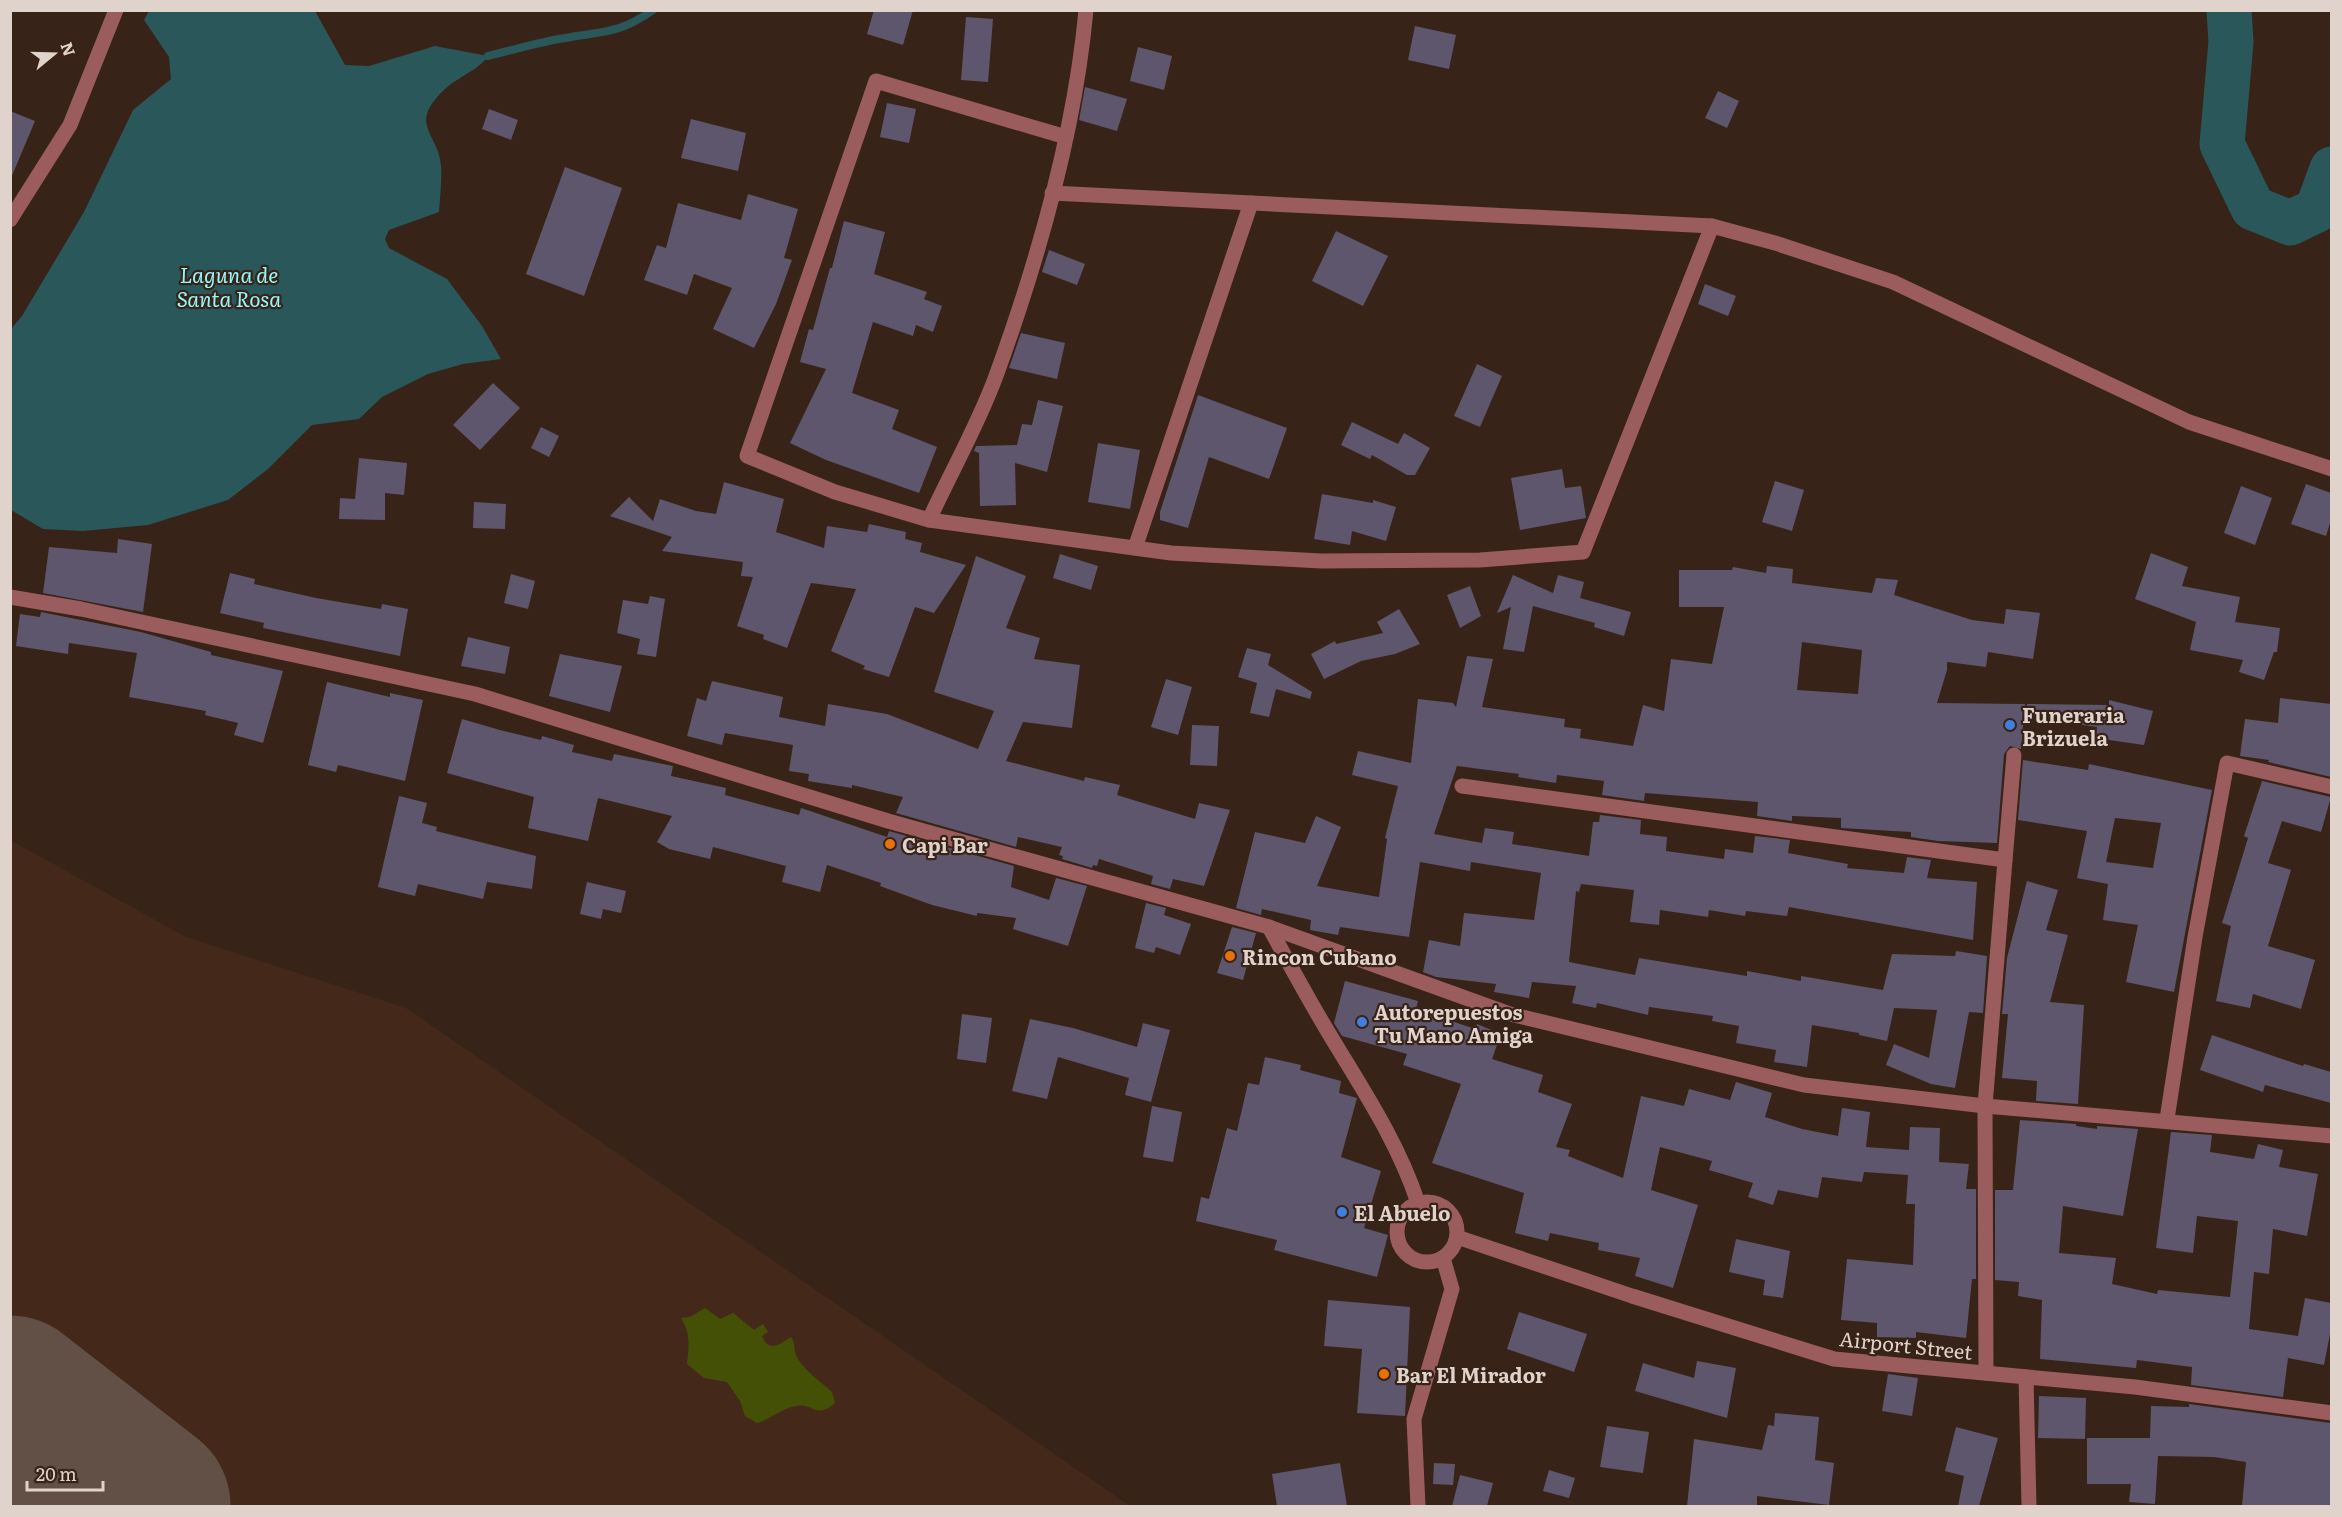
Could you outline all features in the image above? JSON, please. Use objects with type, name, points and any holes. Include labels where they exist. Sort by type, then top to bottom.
[{"type":"street","points":[[10,220],[70,124],[116,10]]},
{"type":"street","points":[[929,520],[995,377],[1052,193],[1066,137],[1086,10]]},
{"type":"street","points":[[1066,137],[876,81],[747,456],[835,492],[929,520],[1170,553],[1321,561],[1480,560],[1583,552],[1713,226]]},
{"type":"street","points":[[1052,193],[1713,226],[1775,243],[1893,282],[2189,422],[2331,469]]},
{"type":"street","points":[[1135,548],[1251,203]]},
{"type":"street","points":[[10,597],[81,609],[475,694],[888,821],[1269,927],[1510,1014],[1804,1085],[1985,1106],[2167,1119],[2331,1136]]},
{"type":"street","points":[[1986,1373],[1985,1106],[2014,755]]},
{"type":"street","points":[[2167,1119],[2195,937],[2227,763],[2331,787]]},
{"type":"street","points":[[1462,786],[2005,860]]},
{"type":"street","points":[[1269,927],[1321,1020],[1377,1112],[1406,1169],[1418,1203]]},
{"type":"street","points":[[1432,1202],[1446,1209],[1455,1221],[1457,1237],[1452,1249],[1443,1258],[1431,1262],[1418,1261],[1407,1255],[1400,1245],[1396,1232],[1399,1220],[1407,1210],[1418,1203],[1432,1202]]},
{"type":"street","name":"Airport Street","points":[[1457,1237],[1632,1296],[1834,1359],[2135,1387],[2331,1413]]},
{"type":"street","points":[[1418,1506],[1414,1419],[1452,1290],[1443,1258]]},
{"type":"street","points":[[2026,1377],[2028,1506]]},
{"type":"shaded area","points":[[10,840],[186,937],[406,1008],[1130,1506],[11,1506]]},
{"type":"green space","points":[[705,1308],[720,1319],[733,1313],[754,1330],[763,1324],[768,1332],[762,1336],[768,1345],[779,1344],[791,1337],[795,1354],[801,1364],[832,1392],[835,1403],[823,1410],[801,1405],[790,1407],[757,1423],[745,1416],[740,1401],[727,1382],[704,1378],[687,1364],[688,1335],[681,1318],[690,1317]]},
{"type":"water","name":"Laguna de Santa Rosa","points":[[149,11],[315,11],[345,65],[369,66],[435,46],[488,56],[479,66],[444,90],[433,102],[428,112],[426,121],[441,166],[439,212],[389,230],[385,239],[389,248],[447,279],[482,326],[501,359],[463,364],[428,374],[382,397],[359,419],[312,425],[268,469],[228,500],[148,525],[83,531],[43,529],[11,510],[11,329],[22,316],[84,212],[133,110],[171,79],[169,57],[144,20]]},
{"type":"building","points":[[874,10],[913,10],[903,45],[867,34]]},
{"type":"building","points":[[966,17],[993,19],[988,82],[961,80]]},
{"type":"building","points":[[1415,26],[1456,35],[1449,69],[1408,60]]},
{"type":"building","points":[[1138,47],[1172,56],[1164,90],[1130,81]]},
{"type":"building","points":[[1085,87],[1127,99],[1117,131],[1079,120]]},
{"type":"building","points":[[1718,91],[1739,101],[1727,128],[1705,118]]},
{"type":"building","points":[[887,103],[916,109],[909,143],[880,137]]},
{"type":"building","points":[[489,109],[518,120],[511,140],[482,129]]},
{"type":"building","points":[[10,111],[35,121],[11,178],[10,178]]},
{"type":"building","points":[[691,119],[746,133],[738,171],[681,158]]},
{"type":"building","points":[[565,167],[622,188],[584,296],[526,274]]},
{"type":"building","points":[[748,194],[798,209],[784,258],[792,260],[776,304],[754,348],[713,329],[732,288],[694,274],[687,295],[644,280],[657,245],[666,248],[678,203],[741,220]]},
{"type":"building","points":[[844,221],[885,232],[874,274],[927,292],[924,299],[942,306],[933,332],[916,325],[913,336],[873,322],[852,393],[899,410],[892,429],[937,447],[919,493],[826,460],[790,443],[826,369],[800,362],[809,329],[813,330]]},
{"type":"building","points":[[1336,231],[1388,256],[1363,306],[1312,281]]},
{"type":"building","points":[[1049,250],[1085,264],[1077,285],[1042,272]]},
{"type":"building","points":[[1705,284],[1736,296],[1728,316],[1698,304]]},
{"type":"building","points":[[1021,333],[1065,343],[1057,379],[1009,368]]},
{"type":"building","points":[[1477,364],[1502,376],[1480,427],[1454,416]]},
{"type":"building","points":[[493,383],[520,408],[480,450],[453,425]]},
{"type":"building","points":[[1198,395],[1287,428],[1269,479],[1209,457],[1188,528],[1160,520],[1160,512]]},
{"type":"building","points":[[1038,400],[1063,406],[1047,472],[1015,463],[1016,505],[980,506],[979,453],[974,451],[976,446],[1017,445],[1022,424],[1032,425]]},
{"type":"building","points":[[1352,422],[1398,444],[1404,433],[1430,448],[1415,475],[1407,475],[1372,455],[1370,459],[1341,445]]},
{"type":"building","points":[[541,427],[559,436],[549,457],[531,448]]},
{"type":"building","points":[[1098,443],[1140,450],[1130,509],[1088,502]]},
{"type":"building","points":[[359,458],[407,463],[404,495],[385,493],[385,520],[339,519],[340,498],[355,499]]},
{"type":"building","points":[[1562,469],[1565,488],[1581,486],[1586,518],[1520,530],[1511,478]]},
{"type":"building","points":[[1775,481],[1804,490],[1792,531],[1762,522]]},
{"type":"building","points":[[724,482],[784,499],[776,532],[824,548],[827,526],[867,532],[869,524],[906,532],[905,539],[922,543],[920,552],[966,565],[934,613],[915,607],[889,677],[863,669],[865,666],[831,651],[856,589],[811,583],[787,648],[763,639],[764,635],[737,626],[753,577],[741,576],[743,562],[662,551],[672,537],[610,516],[629,497],[653,521],[660,499],[696,511],[716,514]]},
{"type":"building","points":[[2306,484],[2331,493],[2331,520],[2326,536],[2291,524]]},
{"type":"building","points":[[2241,486],[2272,498],[2255,545],[2224,533]]},
{"type":"building","points":[[1322,494],[1373,503],[1373,500],[1396,507],[1386,541],[1352,531],[1350,545],[1314,539]]},
{"type":"building","points":[[474,502],[506,504],[505,529],[473,528]]},
{"type":"building","points":[[118,539],[152,544],[143,612],[43,593],[49,547],[117,553]]},
{"type":"building","points":[[2151,553],[2188,567],[2182,586],[2240,597],[2235,622],[2280,628],[2277,652],[2274,652],[2264,680],[2239,672],[2243,660],[2190,650],[2196,622],[2135,599]]},
{"type":"building","points":[[1060,554],[1098,566],[1091,590],[1053,578]]},
{"type":"building","points":[[976,556],[1026,576],[1006,628],[1040,638],[1034,659],[1080,665],[1072,728],[1023,722],[1006,761],[1084,781],[1085,777],[1120,785],[1117,795],[1195,819],[1199,803],[1230,810],[1204,886],[1173,879],[1170,889],[1151,884],[1153,876],[1099,859],[1097,866],[1093,865],[1092,868],[1062,859],[1063,856],[1059,855],[1062,847],[1018,837],[1016,847],[896,813],[903,797],[852,785],[852,788],[808,781],[809,774],[789,771],[793,745],[725,733],[722,745],[687,736],[697,698],[706,701],[712,681],[783,697],[779,717],[825,726],[828,704],[887,714],[978,749],[994,711],[934,692]]},
{"type":"building","points":[[1767,566],[1793,569],[1792,583],[1872,593],[1876,578],[1898,580],[1894,595],[1972,620],[2004,624],[2006,609],[2040,613],[2033,659],[1988,652],[1986,667],[1947,662],[1947,670],[1937,703],[2025,704],[2021,749],[2010,746],[2004,754],[1997,843],[1938,841],[1911,837],[1911,832],[1841,828],[1841,818],[1792,816],[1792,821],[1757,816],[1758,802],[1645,793],[1644,801],[1602,795],[1604,781],[1557,775],[1556,783],[1518,777],[1519,774],[1457,766],[1434,834],[1482,843],[1485,828],[1514,832],[1512,844],[1589,856],[1593,822],[1599,822],[1600,815],[1641,820],[1640,834],[1667,837],[1666,851],[1724,859],[1725,849],[1753,853],[1755,836],[1790,840],[1788,853],[1848,864],[1847,868],[1904,873],[1907,857],[1931,860],[1927,878],[1977,882],[1973,940],[1789,907],[1787,916],[1746,911],[1745,916],[1709,910],[1708,917],[1660,910],[1659,925],[1630,922],[1634,890],[1581,884],[1579,892],[1576,891],[1569,962],[1635,975],[1639,958],[1747,976],[1747,971],[1801,981],[1801,976],[1883,990],[1892,954],[1955,956],[1956,951],[1987,956],[1983,1013],[1969,1012],[1955,1088],[1931,1084],[1886,1065],[1894,1044],[1929,1058],[1937,1010],[1894,1008],[1887,1041],[1859,1035],[1859,1033],[1812,1025],[1807,1067],[1774,1062],[1776,1050],[1736,1043],[1739,1026],[1712,1021],[1713,1016],[1649,1007],[1648,1015],[1597,1003],[1596,1008],[1572,1003],[1576,986],[1532,982],[1529,998],[1494,992],[1496,984],[1436,977],[1423,972],[1429,940],[1460,946],[1464,913],[1534,920],[1541,873],[1471,862],[1470,871],[1420,862],[1409,937],[1340,927],[1338,935],[1310,930],[1311,920],[1262,909],[1261,915],[1236,908],[1255,832],[1305,843],[1316,816],[1341,827],[1317,886],[1379,897],[1387,839],[1385,838],[1398,786],[1352,775],[1358,751],[1411,763],[1418,699],[1453,703],[1456,707],[1467,656],[1493,659],[1482,707],[1565,719],[1564,727],[1581,729],[1580,738],[1633,746],[1643,705],[1664,711],[1671,659],[1712,664],[1724,607],[1679,607],[1679,570],[1732,570],[1733,567],[1766,573]],"holes":[[[1802,642],[1862,650],[1858,694],[1797,690]]]},
{"type":"building","points":[[230,573],[255,579],[254,584],[316,598],[381,609],[382,604],[408,609],[400,656],[263,628],[264,623],[220,613]]},
{"type":"building","points":[[511,574],[535,581],[528,609],[504,603]]},
{"type":"building","points":[[1513,575],[1553,593],[1558,575],[1584,582],[1580,598],[1631,612],[1624,636],[1594,627],[1595,623],[1533,606],[1524,652],[1503,649],[1511,607],[1497,613]]},
{"type":"building","points":[[1470,586],[1481,616],[1460,628],[1447,595]]},
{"type":"building","points":[[650,596],[665,599],[656,657],[637,654],[640,639],[617,633],[623,600],[648,604]]},
{"type":"building","points":[[1399,609],[1420,644],[1395,654],[1361,661],[1324,679],[1311,654],[1335,641],[1336,644],[1383,633],[1377,622]]},
{"type":"building","points":[[41,612],[141,632],[211,652],[211,655],[283,671],[263,743],[234,735],[238,723],[205,715],[206,711],[129,697],[137,653],[69,643],[68,654],[16,646],[20,614],[40,617]]},
{"type":"building","points":[[468,637],[510,647],[505,674],[461,666]]},
{"type":"building","points":[[1247,648],[1271,654],[1268,665],[1312,692],[1310,699],[1276,689],[1269,717],[1250,713],[1257,683],[1238,677]]},
{"type":"building","points":[[560,654],[622,666],[610,712],[549,696]]},
{"type":"building","points":[[1166,679],[1192,687],[1178,735],[1151,727]]},
{"type":"building","points":[[327,682],[390,697],[390,693],[423,700],[405,781],[338,765],[336,772],[308,765]]},
{"type":"building","points":[[2280,698],[2331,704],[2331,777],[2268,762],[2269,760],[2240,756],[2245,719],[2278,723]]},
{"type":"building","points":[[2109,700],[2153,711],[2144,745],[2095,738],[2097,727],[2026,717],[2027,704],[2109,705]]},
{"type":"building","points":[[462,719],[541,740],[542,736],[574,745],[572,752],[612,761],[614,754],[673,766],[671,776],[726,788],[725,795],[799,815],[801,808],[887,837],[889,831],[1014,866],[1011,887],[1049,900],[1056,878],[1087,886],[1068,946],[1013,929],[1016,918],[977,913],[977,916],[932,905],[880,886],[881,883],[827,865],[820,892],[782,882],[786,866],[713,847],[710,859],[669,849],[657,842],[672,816],[598,798],[588,841],[528,828],[534,797],[447,773]]},
{"type":"building","points":[[1192,725],[1219,726],[1217,766],[1190,765]]},
{"type":"building","points":[[2023,760],[2088,770],[2089,764],[2212,790],[2174,992],[2126,982],[2138,925],[2103,920],[2108,884],[2077,878],[2087,831],[2018,820]],"holes":[[[2115,818],[2161,823],[2153,868],[2106,862]]]},
{"type":"building","points":[[2262,781],[2331,797],[2321,832],[2282,821],[2268,863],[2291,870],[2268,946],[2315,960],[2301,1009],[2253,994],[2250,1008],[2216,1001],[2231,926],[2222,923],[2248,838],[2244,836]]},
{"type":"building","points":[[399,796],[427,803],[422,823],[437,827],[436,831],[536,856],[532,889],[487,882],[483,899],[418,884],[415,896],[378,887]]},
{"type":"building","points":[[2027,881],[2058,890],[2046,930],[2068,935],[2050,1002],[2084,1005],[2078,1104],[2036,1101],[2037,1081],[2002,1078],[2008,1014],[2002,1014],[2007,958]]},
{"type":"building","points":[[587,882],[626,891],[621,913],[603,909],[601,919],[580,914]]},
{"type":"building","points":[[1146,903],[1166,908],[1164,915],[1191,924],[1180,955],[1156,947],[1154,953],[1135,948]]},
{"type":"building","points":[[1232,927],[1256,933],[1243,980],[1217,973]]},
{"type":"building","points":[[1345,981],[1418,1001],[1416,1009],[1475,1029],[1477,1024],[1501,1034],[1492,1059],[1543,1075],[1538,1092],[1572,1104],[1556,1147],[1570,1150],[1568,1156],[1623,1178],[1641,1096],[1684,1106],[1689,1089],[1730,1100],[1736,1082],[1772,1093],[1765,1117],[1802,1129],[1838,1136],[1842,1108],[1870,1112],[1866,1147],[1909,1150],[1910,1127],[1940,1128],[1939,1162],[1969,1164],[1966,1189],[1976,1189],[1976,1279],[1972,1279],[1966,1338],[1916,1332],[1916,1338],[1877,1337],[1877,1323],[1841,1320],[1847,1259],[1913,1265],[1915,1204],[1906,1204],[1908,1175],[1864,1172],[1862,1182],[1822,1177],[1818,1198],[1778,1190],[1773,1205],[1748,1197],[1753,1183],[1709,1170],[1712,1161],[1660,1147],[1651,1190],[1698,1205],[1673,1288],[1635,1276],[1640,1258],[1598,1250],[1599,1243],[1550,1233],[1548,1241],[1515,1233],[1524,1193],[1432,1163],[1461,1084],[1403,1065],[1407,1054],[1342,1036],[1334,1023]]},
{"type":"building","points":[[962,1014],[992,1018],[986,1063],[957,1059]]},
{"type":"building","points":[[1030,1019],[1073,1028],[1137,1047],[1143,1023],[1170,1030],[1151,1102],[1125,1095],[1129,1078],[1058,1057],[1047,1099],[1012,1091]]},
{"type":"building","points":[[2212,1035],[2303,1066],[2304,1064],[2331,1072],[2331,1103],[2265,1085],[2263,1092],[2200,1070]]},
{"type":"building","points":[[1265,1057],[1301,1065],[1300,1070],[1341,1081],[1339,1093],[1357,1098],[1341,1157],[1381,1171],[1364,1228],[1388,1235],[1377,1277],[1274,1250],[1277,1240],[1196,1221],[1201,1197],[1209,1199],[1227,1128],[1237,1131],[1248,1083],[1259,1085]]},
{"type":"building","points":[[1152,1106],[1182,1112],[1173,1162],[1143,1157]]},
{"type":"building","points":[[2020,1120],[2076,1124],[2076,1126],[2097,1129],[2097,1126],[2138,1129],[2123,1216],[2063,1206],[2059,1253],[2116,1258],[2112,1284],[2157,1294],[2158,1290],[2230,1297],[2238,1221],[2197,1216],[2193,1253],[2156,1248],[2171,1132],[2212,1135],[2210,1152],[2254,1159],[2258,1144],[2283,1150],[2279,1167],[2318,1174],[2307,1236],[2273,1229],[2269,1274],[2254,1272],[2249,1329],[2298,1336],[2305,1298],[2331,1303],[2331,1329],[2324,1365],[2288,1358],[2283,1397],[2191,1385],[2192,1367],[2137,1360],[2136,1368],[2040,1359],[2042,1300],[2018,1296],[2019,1282],[1995,1280],[1995,1190],[2013,1190]]},
{"type":"building","points":[[1736,1239],[1790,1251],[1783,1298],[1763,1295],[1765,1280],[1729,1272]]},
{"type":"building","points":[[1328,1300],[1410,1307],[1405,1416],[1357,1413],[1362,1349],[1324,1346]]},
{"type":"building","points":[[1519,1312],[1587,1334],[1574,1372],[1507,1349]]},
{"type":"building","points":[[1697,1361],[1736,1368],[1727,1418],[1635,1391],[1643,1363],[1694,1378]]},
{"type":"building","points":[[1888,1374],[1918,1378],[1912,1416],[1882,1411]]},
{"type":"building","points":[[2039,1396],[2086,1398],[2085,1439],[2038,1438]]},
{"type":"building","points":[[2189,1404],[2331,1423],[2331,1506],[2242,1506],[2246,1462],[2214,1457],[2158,1456],[2155,1504],[2129,1502],[2131,1484],[2087,1484],[2087,1438],[2150,1438],[2151,1406],[2189,1407]]},
{"type":"building","points":[[1775,1413],[1819,1417],[1815,1460],[1834,1463],[1829,1505],[1757,1496],[1757,1506],[1687,1506],[1694,1439],[1762,1450],[1768,1425],[1774,1426]]},
{"type":"building","points":[[1607,1426],[1649,1432],[1643,1473],[1600,1467]]},
{"type":"building","points":[[1956,1427],[1998,1438],[1979,1506],[1958,1506],[1964,1476],[1945,1471]]},
{"type":"building","points":[[1340,1463],[1347,1506],[1277,1506],[1272,1474]]},
{"type":"building","points":[[1434,1463],[1455,1464],[1453,1485],[1433,1484]]},
{"type":"building","points":[[1549,1470],[1575,1478],[1569,1498],[1543,1491]]},
{"type":"building","points":[[1460,1475],[1493,1483],[1487,1506],[1452,1506]]},
{"type":"waterway","points":[[488,56],[620,28],[653,10]]},
{"type":"waterway","points":[[2229,10],[2231,42],[2222,144],[2253,208],[2290,223],[2317,210],[2332,169]]},
{"type":"runway","points":[[10,1401],[145,1506]]},
{"type":"place","name":"Funeraria Brizuela","points":[[2010,725]]},
{"type":"place","name":"Capi Bar","points":[[890,844]]},
{"type":"place","name":"Rincon Cubano","points":[[1230,956]]},
{"type":"place","name":"Autorepuestos Tu Mano Amiga","points":[[1362,1022]]},
{"type":"place","name":"El Abuelo","points":[[1342,1212]]},
{"type":"place","name":"Bar El Mirador","points":[[1384,1374]]}]
